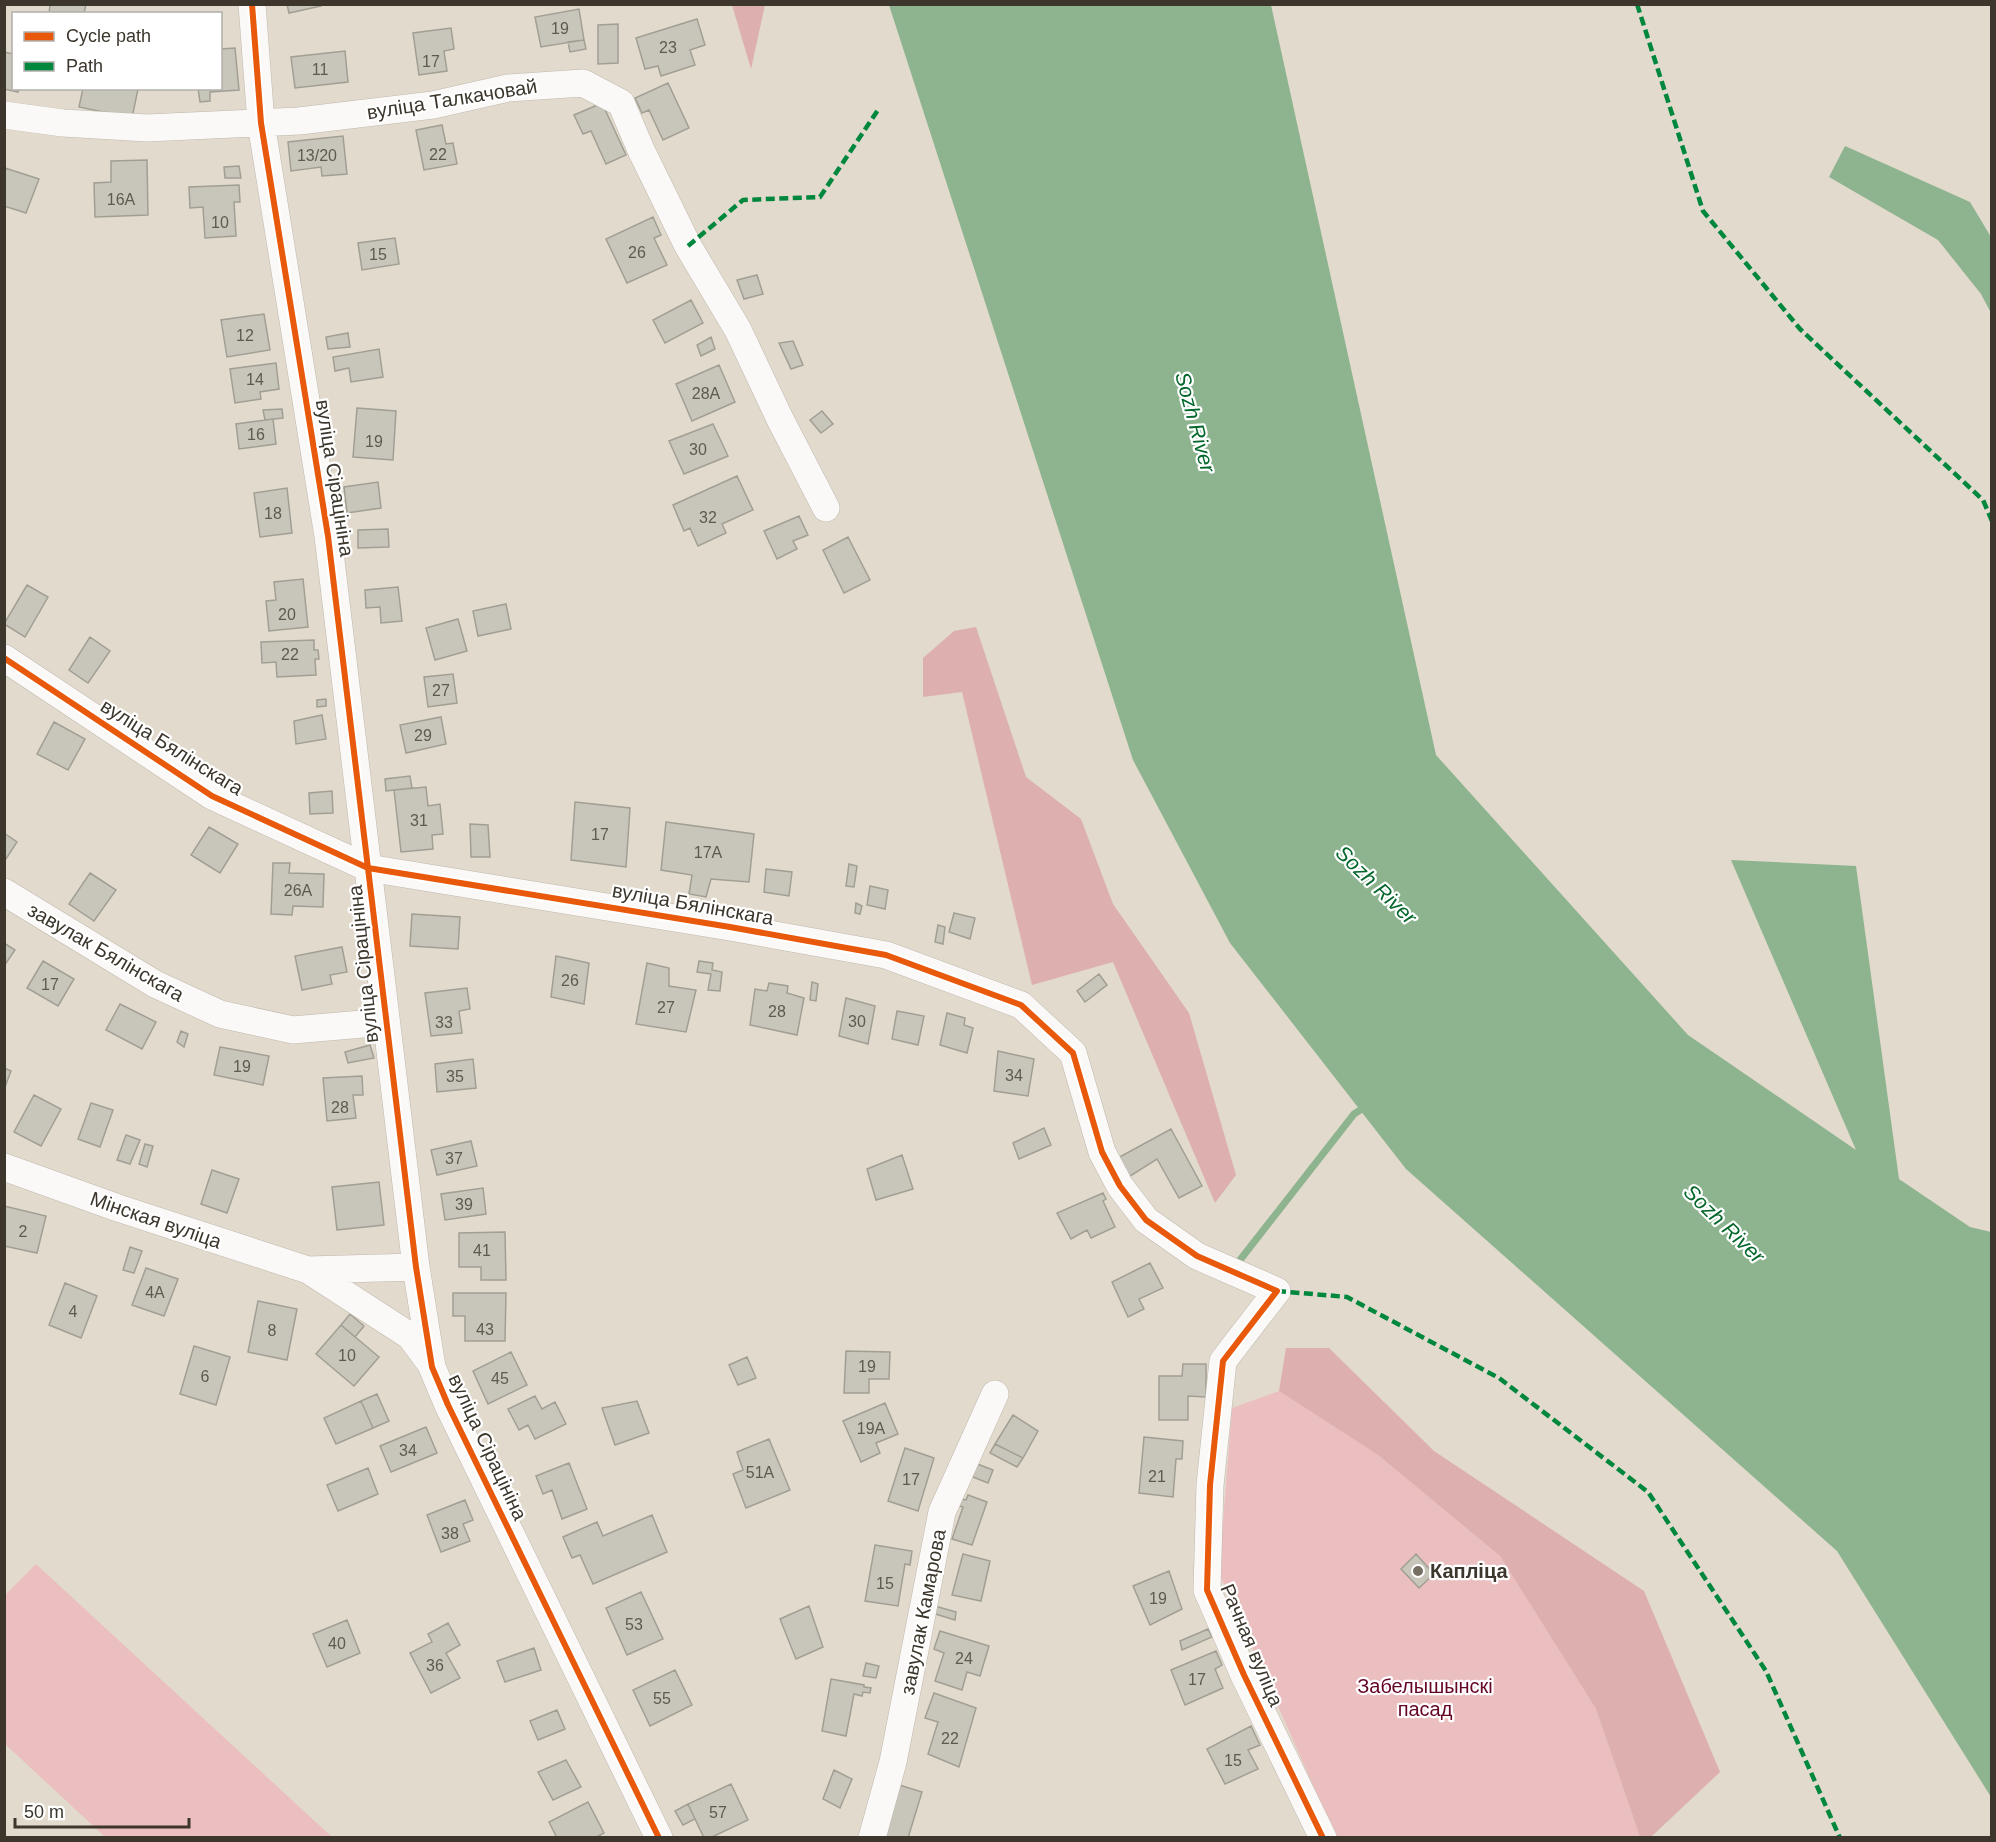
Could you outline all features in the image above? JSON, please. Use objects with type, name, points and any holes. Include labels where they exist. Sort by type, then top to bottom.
[{"type":"street","name":"вуліца Сірацініна","points":[[252,4],[261,123],[328,536],[416,1267],[432,1366],[448,1405],[659,1838]]},
{"type":"street","name":"вуліца Талкачовай","points":[[4,115],[63,123],[147,128],[299,121],[434,105],[508,88],[584,82],[621,103],[641,150],[688,246],[738,330],[826,508]]},
{"type":"street","name":"вуліца Бялінскага","points":[[4,658],[212,796],[368,868],[886,955],[1021,1005],[1072,1053],[1102,1152],[1120,1186],[1146,1220],[1197,1256],[1277,1291]]},
{"type":"street","name":"завулак Бялінскага","points":[[4,892],[155,984],[220,1014],[293,1030],[386,1022]]},
{"type":"street","name":"Мінская вуліца","points":[[4,1167],[118,1208],[308,1270],[410,1336],[432,1366]]},
{"type":"street","name":"Мінская вуліца","points":[[308,1270],[416,1267]]},
{"type":"street","name":"Рачная вуліца","points":[[1277,1291],[1223,1361],[1210,1485],[1207,1590],[1244,1675],[1323,1838]]},
{"type":"street","name":"завулак Камарова","points":[[872,1838],[893,1762],[942,1512],[995,1394]]},
{"type":"green space","name":"Забелышынскі пасад","points":[[1279,1391],[1378,1455],[1500,1556],[1596,1709],[1640,1837],[1336,1837],[1219,1573],[1232,1408]]},
{"type":"green space","points":[[36,1564],[332,1837],[105,1837],[5,1744],[5,1595]]},
{"type":"shaded area","points":[[732,5],[765,5],[751,69]]},
{"type":"shaded area","points":[[976,627],[1026,777],[1081,819],[1113,904],[1189,1013],[1236,1175],[1215,1203],[1113,962],[1032,985],[962,692],[923,697],[923,658],[954,631]]},
{"type":"shaded area","points":[[1286,1348],[1329,1348],[1434,1451],[1644,1591],[1720,1772],[1651,1837],[1640,1837],[1596,1709],[1500,1556],[1378,1455],[1279,1391]]},
{"type":"water","name":"Sozh River","points":[[889,5],[1271,5],[1436,755],[1688,1035],[1856,1150],[1731,860],[1856,866],[1899,1179],[1970,1227],[1991,1232],[1991,1797],[1837,1551],[1406,1169],[1230,943],[1133,760]]},
{"type":"water","points":[[1845,146],[1970,202],[1991,237],[1991,313],[1981,294],[1938,240],[1829,177]]},
{"type":"building","points":[[50,4],[86,4],[84,12],[49,12]]},
{"type":"building","points":[[287,4],[320,4],[321,6],[289,13]]},
{"type":"building","points":[[579,9],[584,40],[541,47],[535,17]]},
{"type":"building","points":[[697,19],[705,45],[690,50],[695,65],[661,76],[658,66],[645,69],[636,38]]},
{"type":"building","points":[[618,24],[618,63],[598,64],[598,25]]},
{"type":"building","points":[[451,28],[454,49],[444,51],[447,71],[419,75],[413,33]]},
{"type":"building","points":[[584,40],[586,49],[570,52],[568,42]]},
{"type":"building","points":[[235,48],[239,90],[210,92],[210,101],[200,102],[198,90],[222,90],[222,49]]},
{"type":"building","points":[[345,51],[348,82],[295,88],[291,57]]},
{"type":"building","points":[[4,52],[12,54],[12,90],[18,90],[18,92],[4,89]]},
{"type":"building","points":[[668,83],[689,128],[663,140],[649,110],[642,113],[635,98]]},
{"type":"building","points":[[83,90],[138,90],[132,118],[79,107]]},
{"type":"building","points":[[602,103],[626,155],[606,164],[591,131],[583,134],[574,115]]},
{"type":"building","points":[[442,125],[446,144],[453,143],[457,164],[424,170],[416,130]]},
{"type":"building","points":[[343,136],[347,174],[322,176],[321,167],[291,171],[288,142]]},
{"type":"building","points":[[147,160],[148,215],[95,217],[94,183],[111,182],[111,161]]},
{"type":"building","points":[[239,166],[241,178],[225,178],[224,167]]},
{"type":"building","points":[[5,168],[39,179],[26,213],[4,206]]},
{"type":"building","points":[[239,185],[240,202],[234,202],[236,236],[205,238],[203,207],[190,208],[189,187]]},
{"type":"building","points":[[653,217],[661,235],[654,238],[667,265],[627,283],[606,239]]},
{"type":"building","points":[[395,238],[399,264],[362,270],[358,243]]},
{"type":"building","points":[[757,275],[763,294],[744,299],[737,280]]},
{"type":"building","points":[[691,300],[703,323],[665,343],[653,320]]},
{"type":"building","points":[[264,314],[270,350],[227,357],[221,320]]},
{"type":"building","points":[[348,333],[350,347],[328,349],[326,337]]},
{"type":"building","points":[[711,337],[715,349],[701,356],[697,345]]},
{"type":"building","points":[[793,341],[803,365],[791,369],[779,343]]},
{"type":"building","points":[[379,349],[383,377],[351,382],[349,368],[335,371],[333,357]]},
{"type":"building","points":[[276,363],[279,389],[260,392],[261,399],[235,403],[230,369]]},
{"type":"building","points":[[719,365],[735,402],[692,421],[676,384]]},
{"type":"building","points":[[357,408],[396,411],[393,460],[353,457]]},
{"type":"building","points":[[282,409],[283,418],[265,420],[263,410]]},
{"type":"building","points":[[822,411],[833,424],[821,433],[810,420]]},
{"type":"building","points":[[273,419],[276,444],[239,449],[236,424]]},
{"type":"building","points":[[713,424],[728,456],[684,474],[669,441]]},
{"type":"building","points":[[737,476],[753,510],[722,524],[726,533],[698,546],[690,528],[684,531],[673,505]]},
{"type":"building","points":[[378,482],[381,508],[347,513],[344,487]]},
{"type":"building","points":[[287,488],[292,533],[260,537],[254,493]]},
{"type":"building","points":[[799,516],[808,535],[793,541],[797,549],[777,559],[764,531]]},
{"type":"building","points":[[388,529],[389,547],[358,548],[358,530]]},
{"type":"building","points":[[848,537],[870,580],[844,593],[823,550]]},
{"type":"building","points":[[303,579],[308,627],[269,631],[266,601],[276,600],[274,582]]},
{"type":"building","points":[[27,585],[48,597],[25,637],[4,624]]},
{"type":"building","points":[[398,587],[402,621],[381,623],[380,607],[366,608],[365,590]]},
{"type":"building","points":[[506,604],[511,629],[478,636],[473,611]]},
{"type":"building","points":[[458,619],[467,651],[435,660],[426,628]]},
{"type":"building","points":[[90,637],[110,651],[88,683],[69,670]]},
{"type":"building","points":[[314,640],[314,650],[318,650],[319,659],[315,659],[316,675],[277,677],[276,662],[262,663],[261,642]]},
{"type":"building","points":[[453,674],[457,703],[428,707],[424,677]]},
{"type":"building","points":[[326,699],[326,706],[317,707],[317,700]]},
{"type":"building","points":[[322,715],[326,739],[296,744],[294,721]]},
{"type":"building","points":[[441,717],[446,744],[406,753],[400,725]]},
{"type":"building","points":[[54,722],[85,739],[68,770],[37,754]]},
{"type":"building","points":[[410,776],[412,788],[386,791],[385,779]]},
{"type":"building","points":[[426,787],[428,806],[440,804],[443,834],[432,835],[433,849],[401,852],[394,790]]},
{"type":"building","points":[[332,791],[333,813],[310,814],[309,793]]},
{"type":"building","points":[[575,802],[630,808],[626,867],[571,860]]},
{"type":"building","points":[[666,822],[754,834],[749,882],[711,879],[706,897],[689,894],[692,875],[661,870]]},
{"type":"building","points":[[470,824],[488,825],[490,857],[471,857]]},
{"type":"building","points":[[209,827],[238,844],[220,873],[191,855]]},
{"type":"building","points":[[4,833],[17,842],[4,862]]},
{"type":"building","points":[[273,863],[290,863],[289,873],[324,874],[323,907],[293,906],[292,915],[271,914]]},
{"type":"building","points":[[849,864],[857,866],[854,887],[846,886]]},
{"type":"building","points":[[766,869],[792,872],[789,896],[764,892]]},
{"type":"building","points":[[90,873],[116,890],[94,921],[69,904]]},
{"type":"building","points":[[870,886],[888,890],[885,909],[867,905]]},
{"type":"building","points":[[856,903],[862,906],[860,914],[855,913]]},
{"type":"building","points":[[954,913],[975,918],[970,939],[949,932]]},
{"type":"building","points":[[412,914],[460,917],[458,949],[410,946]]},
{"type":"building","points":[[938,925],[945,927],[943,944],[935,942]]},
{"type":"building","points":[[4,943],[15,950],[4,966]]},
{"type":"building","points":[[342,947],[347,972],[330,975],[332,984],[302,990],[295,956]]},
{"type":"building","points":[[556,956],[589,963],[584,1004],[551,997]]},
{"type":"building","points":[[43,961],[74,979],[58,1006],[27,988]]},
{"type":"building","points":[[699,961],[713,963],[712,970],[722,972],[720,991],[708,990],[711,974],[697,972]]},
{"type":"building","points":[[647,963],[669,968],[669,986],[696,990],[686,1032],[636,1024]]},
{"type":"building","points":[[1099,974],[1107,985],[1085,1002],[1077,991]]},
{"type":"building","points":[[812,982],[818,984],[816,1001],[810,1000]]},
{"type":"building","points":[[769,983],[788,986],[787,993],[804,998],[797,1035],[750,1025],[755,989],[767,991]]},
{"type":"building","points":[[467,988],[470,1009],[459,1011],[462,1033],[431,1036],[425,993]]},
{"type":"building","points":[[846,998],[875,1006],[868,1044],[839,1036]]},
{"type":"building","points":[[120,1004],[156,1022],[142,1049],[106,1030]]},
{"type":"building","points":[[897,1011],[924,1016],[918,1045],[892,1039]]},
{"type":"building","points":[[947,1013],[965,1018],[964,1025],[973,1028],[967,1053],[940,1045]]},
{"type":"building","points":[[181,1031],[188,1034],[184,1047],[177,1042]]},
{"type":"building","points":[[370,1045],[374,1058],[348,1063],[345,1052]]},
{"type":"building","points":[[220,1047],[269,1056],[263,1085],[214,1075]]},
{"type":"building","points":[[998,1051],[1034,1059],[1028,1096],[994,1091]]},
{"type":"building","points":[[473,1059],[476,1088],[437,1092],[435,1064]]},
{"type":"building","points":[[4,1068],[11,1071],[5,1087],[4,1086]]},
{"type":"building","points":[[362,1076],[363,1095],[353,1095],[356,1118],[327,1121],[323,1078]]},
{"type":"building","points":[[34,1095],[61,1109],[41,1146],[14,1132]]},
{"type":"building","points":[[91,1103],[113,1110],[100,1147],[78,1139]]},
{"type":"building","points":[[1044,1128],[1051,1145],[1019,1159],[1013,1143]]},
{"type":"building","points":[[1171,1129],[1202,1186],[1179,1198],[1157,1159],[1127,1178],[1114,1160]]},
{"type":"building","points":[[126,1135],[140,1140],[130,1164],[117,1160]]},
{"type":"building","points":[[471,1141],[477,1166],[437,1175],[431,1150]]},
{"type":"building","points":[[145,1144],[153,1146],[147,1167],[139,1164]]},
{"type":"building","points":[[902,1155],[913,1189],[876,1200],[867,1169]]},
{"type":"building","points":[[212,1170],[239,1179],[227,1213],[201,1204]]},
{"type":"building","points":[[379,1182],[384,1225],[337,1230],[332,1187]]},
{"type":"building","points":[[483,1188],[486,1214],[445,1220],[441,1194]]},
{"type":"building","points":[[1103,1193],[1106,1199],[1103,1201],[1115,1227],[1091,1238],[1087,1230],[1071,1239],[1057,1213]]},
{"type":"building","points":[[4,1206],[46,1216],[37,1253],[4,1246]]},
{"type":"building","points":[[505,1232],[506,1280],[481,1280],[481,1267],[459,1267],[459,1233]]},
{"type":"building","points":[[130,1247],[142,1251],[134,1273],[123,1270]]},
{"type":"building","points":[[1150,1263],[1163,1288],[1139,1299],[1144,1309],[1128,1317],[1112,1282]]},
{"type":"building","points":[[146,1268],[178,1279],[164,1316],[132,1305]]},
{"type":"building","points":[[65,1283],[97,1296],[81,1338],[49,1325]]},
{"type":"building","points":[[453,1293],[506,1293],[505,1341],[465,1341],[465,1316],[453,1316]]},
{"type":"building","points":[[258,1301],[297,1309],[287,1360],[248,1352]]},
{"type":"building","points":[[350,1314],[364,1326],[355,1337],[341,1325]]},
{"type":"building","points":[[341,1325],[379,1357],[354,1386],[316,1354]]},
{"type":"building","points":[[194,1346],[230,1357],[216,1405],[180,1394]]},
{"type":"building","points":[[846,1351],[890,1352],[889,1379],[869,1379],[869,1393],[844,1393]]},
{"type":"building","points":[[511,1352],[527,1385],[488,1404],[473,1371]]},
{"type":"building","points":[[747,1357],[756,1378],[738,1385],[729,1365]]},
{"type":"building","points":[[1183,1364],[1206,1364],[1206,1397],[1188,1396],[1188,1420],[1159,1420],[1159,1376],[1182,1376]]},
{"type":"building","points":[[377,1394],[389,1421],[373,1428],[361,1401]]},
{"type":"building","points":[[535,1396],[542,1409],[555,1402],[566,1424],[535,1439],[528,1425],[519,1430],[508,1409]]},
{"type":"building","points":[[361,1401],[373,1428],[336,1444],[324,1418]]},
{"type":"building","points":[[637,1401],[649,1433],[615,1445],[602,1408]]},
{"type":"building","points":[[885,1403],[898,1434],[876,1443],[880,1453],[861,1462],[843,1421]]},
{"type":"building","points":[[1013,1415],[1038,1431],[1023,1458],[995,1444]]},
{"type":"building","points":[[426,1427],[437,1453],[391,1472],[380,1446]]},
{"type":"building","points":[[1144,1437],[1183,1441],[1182,1459],[1176,1459],[1173,1497],[1139,1493]]},
{"type":"building","points":[[769,1439],[790,1490],[746,1508],[733,1474],[743,1470],[737,1452]]},
{"type":"building","points":[[995,1444],[1023,1458],[1017,1467],[990,1453]]},
{"type":"building","points":[[905,1448],[934,1458],[918,1511],[888,1501]]},
{"type":"building","points":[[972,1462],[993,1470],[988,1483],[968,1475]]},
{"type":"building","points":[[569,1463],[587,1509],[562,1519],[552,1490],[543,1494],[536,1476]]},
{"type":"building","points":[[368,1468],[378,1494],[338,1511],[327,1485]]},
{"type":"building","points":[[968,1495],[987,1502],[972,1545],[952,1539],[963,1507],[959,1506],[961,1499],[966,1500]]},
{"type":"building","points":[[465,1500],[473,1520],[463,1524],[470,1541],[441,1552],[427,1515]]},
{"type":"building","points":[[652,1515],[667,1552],[593,1584],[580,1555],[572,1558],[563,1537],[597,1522],[603,1536]]},
{"type":"building","points":[[875,1545],[912,1551],[910,1565],[905,1564],[898,1606],[865,1601]]},
{"type":"building","points":[[963,1554],[990,1561],[981,1601],[952,1595]]},
{"type":"building","name":"Капліца","points":[[1416,1554],[1434,1574],[1419,1588],[1401,1569]]},
{"type":"building","points":[[1169,1571],[1182,1609],[1150,1625],[1133,1586]]},
{"type":"building","points":[[641,1592],[663,1639],[627,1655],[606,1608]]},
{"type":"building","points":[[809,1606],[823,1647],[796,1659],[780,1619]]},
{"type":"building","points":[[935,1606],[956,1612],[955,1620],[932,1613]]},
{"type":"building","points":[[347,1620],[360,1653],[327,1667],[313,1634]]},
{"type":"building","points":[[448,1623],[460,1645],[446,1653],[460,1678],[431,1693],[410,1653],[432,1642],[428,1634]]},
{"type":"building","points":[[1208,1629],[1212,1637],[1182,1650],[1180,1641]]},
{"type":"building","points":[[940,1631],[989,1646],[980,1676],[967,1672],[962,1690],[935,1681],[944,1653],[934,1649]]},
{"type":"building","points":[[534,1648],[541,1670],[505,1682],[497,1661]]},
{"type":"building","points":[[1216,1651],[1222,1665],[1215,1669],[1223,1688],[1185,1705],[1171,1670]]},
{"type":"building","points":[[866,1663],[879,1666],[876,1678],[863,1676]]},
{"type":"building","points":[[675,1670],[692,1705],[650,1726],[633,1690]]},
{"type":"building","points":[[831,1679],[871,1688],[870,1693],[863,1692],[862,1696],[854,1694],[846,1736],[822,1731]]},
{"type":"building","points":[[934,1693],[976,1708],[959,1767],[928,1754],[938,1722],[925,1718]]},
{"type":"building","points":[[557,1710],[565,1729],[538,1740],[530,1721]]},
{"type":"building","points":[[1251,1726],[1260,1745],[1248,1750],[1258,1769],[1225,1784],[1207,1749]]},
{"type":"building","points":[[566,1760],[581,1787],[553,1800],[538,1772]]},
{"type":"building","points":[[834,1770],[852,1779],[840,1808],[823,1799]]},
{"type":"building","points":[[731,1784],[748,1820],[710,1838],[704,1838],[688,1804]]},
{"type":"building","points":[[896,1784],[922,1792],[908,1838],[890,1838],[880,1834]]},
{"type":"building","points":[[588,1802],[604,1833],[595,1838],[557,1838],[549,1822]]},
{"type":"building","points":[[688,1804],[695,1819],[683,1825],[675,1811]]},
{"type":"waterway","points":[[1240,1260],[1354,1114],[1368,1105]]},
{"type":"marked path","points":[[1637,4],[1703,211],[1800,329],[1983,500],[1992,521]]},
{"type":"marked path","points":[[688,246],[743,200],[820,197],[878,110]]},
{"type":"marked path","points":[[1277,1291],[1347,1297],[1499,1378],[1648,1492],[1766,1671],[1840,1838]]},
{"type":"cycle path","points":[[252,4],[261,123],[328,536],[416,1267],[432,1367],[448,1405],[659,1838]]},
{"type":"cycle path","points":[[4,658],[212,796],[368,868],[886,955],[1021,1005],[1073,1053],[1102,1152],[1120,1186],[1146,1220],[1197,1256],[1277,1291],[1223,1361],[1210,1485],[1207,1590],[1244,1675],[1323,1838]]},
{"type":"place","name":"Капліца","points":[[1418,1571]]}]
